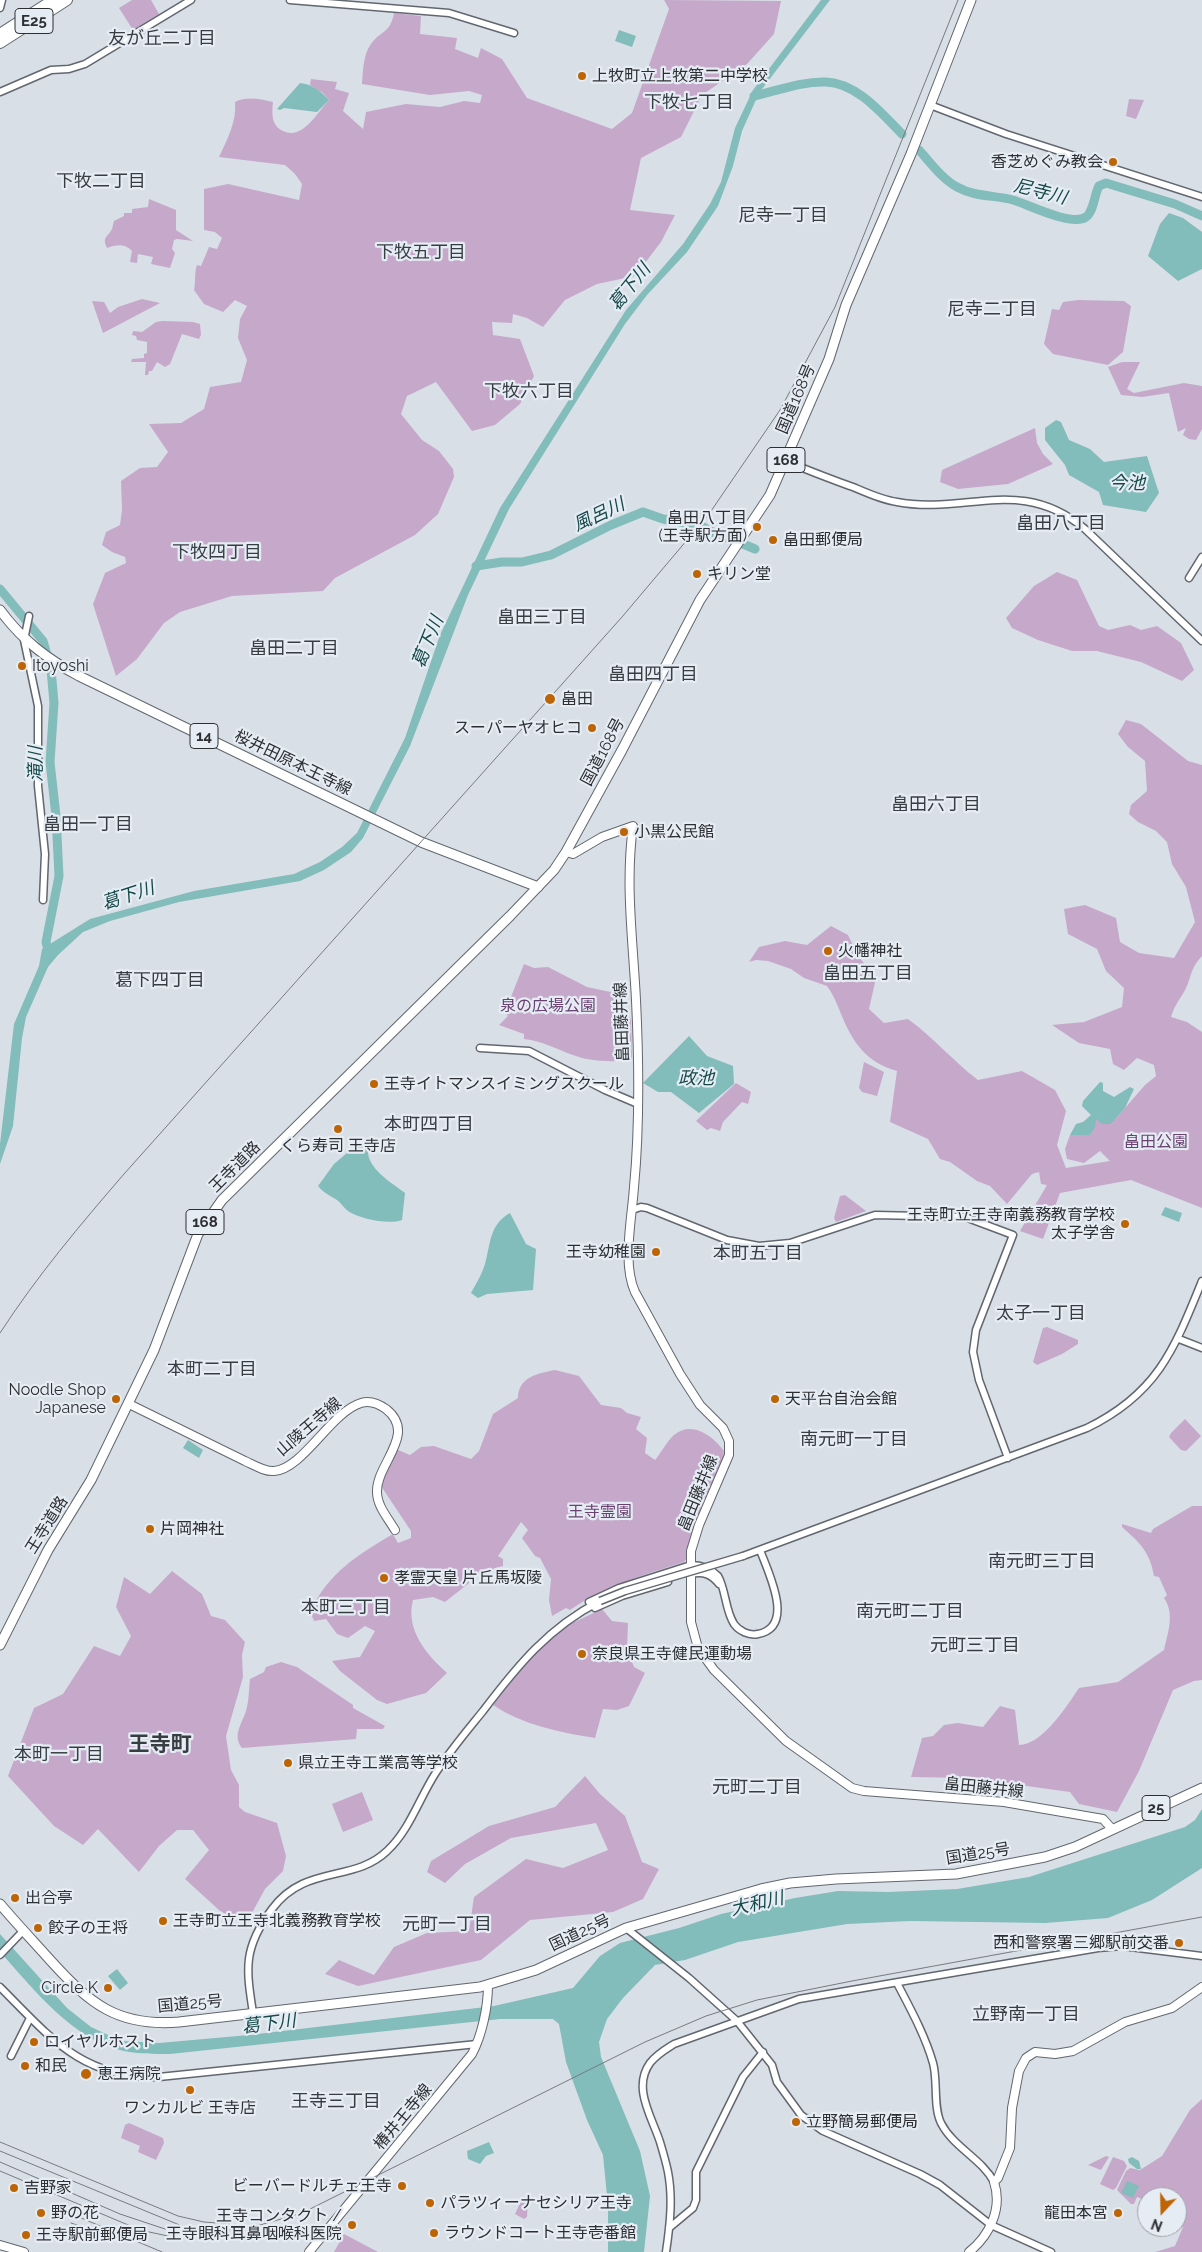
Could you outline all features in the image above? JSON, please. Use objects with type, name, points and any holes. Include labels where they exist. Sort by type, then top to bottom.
[{"type":"highway","name":"E25","points":[[0,34],[53,0]]},
{"type":"highway","name":"E25","points":[[0,43],[67,0]]},
{"type":"main road","name":"国道168号","points":[[538,887],[554,870],[566,852],[700,600],[763,506],[785,461],[829,359],[846,305],[930,105],[971,0]]},
{"type":"main road","name":"桜井田原本王寺線","points":[[0,610],[35,648],[54,662],[123,698],[384,822],[421,842],[538,887]]},
{"type":"main road","name":"畠田藤井線","points":[[566,852],[573,854],[602,837],[630,825],[633,826],[628,875],[636,999],[638,1104],[637,1154],[629,1252],[632,1284],[680,1374],[700,1405],[723,1428],[729,1441],[729,1455],[699,1525],[692,1548],[692,1626],[703,1656],[786,1742],[843,1783],[864,1791],[1004,1802],[1100,1818],[1106,1821],[1112,1829]]},
{"type":"main road","name":"王寺道路","points":[[0,1645],[48,1550],[91,1480],[129,1404],[164,1323],[189,1253],[213,1210],[538,887]]},
{"type":"main road","name":"山陵王寺線","points":[[129,1404],[245,1461],[265,1470],[275,1471],[294,1462],[353,1406],[367,1402],[378,1404],[393,1416],[397,1425],[394,1450],[379,1477],[376,1490],[378,1502],[395,1530]]},
{"type":"main road","name":"国道25号","points":[[0,1904],[81,1992],[98,2006],[118,2016],[140,2022],[164,2023],[452,1992],[488,1985],[536,1970],[626,1928],[714,1901],[790,1883],[836,1879],[943,1876],[1009,1865],[1069,1849],[1202,1788]]},
{"type":"main road","name":"椿井王寺線","points":[[309,2252],[469,2059],[477,2044],[488,1995],[488,1985]]},
{"type":"main road","points":[[968,2252],[980,2241],[991,2225],[997,2198],[994,2182],[998,2178],[1010,2148],[1014,2099],[1020,2066],[1026,2058],[1036,2052],[1055,2054],[1074,2051],[1125,2022],[1172,2008],[1202,1987]]},
{"type":"main road","points":[[0,2245],[24,2252]]},
{"type":"street","points":[[0,8],[2,0]]},
{"type":"street","points":[[0,92],[51,70],[85,64],[191,0]]},
{"type":"street","points":[[290,0],[449,13],[514,33]]},
{"type":"street","points":[[930,105],[1006,134],[1202,197]]},
{"type":"street","points":[[785,461],[895,502],[925,504],[1013,500],[1034,502],[1053,509],[1068,516],[1084,529],[1202,641]]},
{"type":"street","points":[[1189,578],[1202,557]]},
{"type":"street","points":[[29,616],[24,636],[38,706],[38,786],[45,854],[42,884],[43,900]]},
{"type":"street","points":[[480,1048],[529,1051],[604,1090],[638,1104]]},
{"type":"street","points":[[632,1210],[647,1208],[727,1240],[759,1246],[790,1243],[876,1215],[965,1217],[1013,1234],[976,1330],[973,1352],[979,1380],[1008,1458]]},
{"type":"street","points":[[253,2013],[247,1976],[248,1956],[263,1924],[275,1905],[292,1890],[309,1880],[359,1867],[387,1852],[400,1836],[445,1759],[521,1662],[545,1638],[575,1615],[600,1601],[624,1591],[743,1556],[1087,1428],[1125,1406],[1155,1376],[1179,1339],[1202,1281]]},
{"type":"street","points":[[1179,1339],[1202,1348]]},
{"type":"street","points":[[575,1615],[583,1606],[611,1591],[691,1565],[713,1571],[721,1582],[733,1621],[740,1630],[754,1635],[764,1632],[772,1626],[778,1616],[778,1606],[760,1550]]},
{"type":"street","points":[[575,1615],[588,1612],[622,1596],[698,1572],[709,1575],[722,1588]]},
{"type":"street","points":[[626,1928],[689,1978],[737,2021],[772,2065],[776,2082],[801,2115],[823,2131],[920,2174],[940,2185],[991,2225],[1051,2252]]},
{"type":"street","points":[[0,1955],[24,1931]]},
{"type":"street","points":[[666,2252],[671,2206],[668,2175],[660,2142],[643,2094],[646,2070],[657,2054],[674,2044],[799,1999],[1098,1948],[1122,1946],[1202,1956]]},
{"type":"street","points":[[897,1983],[914,2016],[932,2060],[940,2122],[994,2182]]},
{"type":"street","points":[[0,1987],[57,2044],[78,2058],[116,2073],[141,2077],[477,2044]]},
{"type":"street","points":[[11,2056],[30,2018]]},
{"type":"street","points":[[669,2228],[693,2208],[696,2200],[696,2172],[743,2077],[763,2052]]},
{"type":"green space","points":[[132,0],[151,0],[159,14],[133,30],[119,8]]},
{"type":"green space","points":[[664,0],[781,1],[774,34],[747,64],[702,95],[681,137],[641,158],[630,210],[675,215],[661,242],[635,276],[597,284],[565,300],[543,327],[527,318],[513,314],[512,323],[492,322],[493,335],[520,339],[534,376],[520,404],[495,425],[472,431],[436,382],[407,396],[401,414],[422,440],[439,451],[453,469],[454,477],[438,514],[415,535],[335,578],[323,591],[232,596],[180,612],[164,623],[137,659],[116,676],[93,604],[105,573],[126,563],[125,557],[112,552],[102,545],[106,532],[120,525],[122,510],[121,481],[140,468],[157,467],[168,452],[149,424],[181,423],[204,409],[210,387],[241,382],[247,360],[238,338],[240,319],[247,306],[235,300],[223,312],[204,304],[194,290],[197,265],[201,266],[209,247],[217,249],[222,238],[215,232],[204,230],[204,189],[228,184],[299,200],[302,184],[285,165],[219,157],[233,123],[235,102],[258,99],[273,102],[272,114],[275,124],[281,130],[289,133],[296,132],[308,125],[329,100],[323,93],[310,85],[311,79],[337,82],[335,89],[349,93],[343,111],[363,129],[366,112],[406,104],[440,107],[464,101],[480,103],[482,95],[469,91],[430,95],[362,84],[368,48],[388,28],[394,13],[421,16],[420,34],[457,38],[455,49],[478,58],[481,48],[502,59],[527,98],[612,129],[632,113],[669,9]]},
{"type":"green space","points":[[1129,99],[1144,100],[1136,119],[1126,116]]},
{"type":"green space","points":[[149,199],[176,210],[176,230],[193,241],[174,240],[172,249],[175,253],[170,268],[151,264],[153,257],[138,254],[137,263],[130,262],[132,251],[120,245],[107,248],[105,240],[112,229],[114,221],[124,216],[124,213],[132,213],[132,209],[148,207]]},
{"type":"green space","points":[[142,299],[160,303],[103,333],[92,301],[104,302],[110,313],[118,307]]},
{"type":"green space","points":[[1078,300],[1124,301],[1131,306],[1123,352],[1108,365],[1053,354],[1044,344],[1052,309],[1059,310],[1063,302]]},
{"type":"green space","points":[[156,322],[200,324],[201,335],[199,339],[182,334],[170,364],[165,367],[157,362],[152,371],[145,375],[146,362],[131,362],[132,359],[144,358],[144,354],[147,353],[147,342],[137,340],[136,336],[132,335],[133,331],[142,332]]},
{"type":"green space","points":[[1122,362],[1140,362],[1127,389],[1134,393],[1184,383],[1202,386],[1202,429],[1196,440],[1189,439],[1183,435],[1186,428],[1178,432],[1169,393],[1142,397],[1121,395],[1108,367]]},
{"type":"green space","points":[[1035,428],[1037,443],[1043,454],[1053,464],[1008,484],[958,489],[940,482],[942,470]]},
{"type":"green space","points":[[1057,572],[1077,580],[1099,626],[1108,630],[1130,625],[1141,630],[1157,626],[1181,643],[1194,670],[1182,681],[1141,662],[1097,651],[1072,651],[1038,640],[1012,628],[1006,618],[1034,586]]},
{"type":"green space","name":"畠田公園","points":[[1126,720],[1141,724],[1188,761],[1202,765],[1202,956],[1195,966],[1187,987],[1171,1017],[1187,1022],[1202,1032],[1202,1208],[1131,1180],[1060,1193],[1043,1239],[1020,1231],[1047,1185],[1041,1184],[1039,1172],[1032,1174],[1007,1204],[990,1186],[977,1181],[950,1162],[940,1159],[928,1139],[890,1122],[897,1071],[877,1062],[862,1050],[850,1034],[835,999],[827,986],[804,978],[791,969],[768,961],[756,960],[749,962],[759,947],[785,941],[807,945],[831,926],[848,935],[858,956],[876,978],[869,1009],[884,1023],[908,1019],[978,1080],[1022,1071],[1055,1090],[1066,1111],[1057,1145],[1066,1168],[1110,1161],[1100,1151],[1084,1163],[1067,1159],[1065,1149],[1070,1135],[1090,1135],[1095,1118],[1111,1124],[1145,1085],[1156,1076],[1154,1065],[1137,1058],[1124,1070],[1113,1064],[1110,1049],[1079,1043],[1052,1025],[1084,1022],[1122,1007],[1124,988],[1106,971],[1097,949],[1068,934],[1064,909],[1085,905],[1116,918],[1120,942],[1139,953],[1174,958],[1195,922],[1186,887],[1172,864],[1167,842],[1156,831],[1138,822],[1129,814],[1131,805],[1147,791],[1145,761],[1128,747],[1118,734]]},
{"type":"green space","name":"泉の広場公園","points":[[524,964],[534,968],[548,967],[587,987],[615,993],[631,1020],[632,1060],[602,1061],[587,1059],[543,1043],[524,1039],[524,1034],[499,1025],[508,1016],[505,1013],[512,1003],[509,1002]]},
{"type":"green space","points":[[864,1062],[884,1072],[877,1096],[862,1092],[859,1088]]},
{"type":"green space","points":[[736,1083],[751,1092],[748,1104],[742,1102],[723,1122],[720,1131],[711,1128],[707,1130],[696,1121]]},
{"type":"green space","points":[[845,1195],[866,1211],[836,1222],[834,1218],[840,1196]]},
{"type":"green space","points":[[1047,1327],[1078,1340],[1078,1344],[1062,1354],[1037,1365],[1033,1362],[1043,1328]]},
{"type":"green space","name":"王寺霊園","points":[[555,1370],[579,1376],[601,1405],[621,1408],[627,1413],[641,1417],[636,1429],[647,1438],[645,1453],[655,1460],[674,1435],[688,1429],[708,1435],[724,1451],[715,1484],[691,1536],[686,1559],[684,1562],[611,1588],[570,1610],[566,1608],[552,1616],[549,1600],[551,1579],[540,1558],[535,1556],[522,1538],[528,1530],[521,1522],[498,1556],[503,1559],[503,1566],[467,1576],[469,1583],[445,1602],[433,1597],[413,1600],[411,1611],[415,1632],[425,1650],[447,1673],[426,1693],[387,1704],[377,1700],[340,1671],[332,1661],[360,1657],[375,1631],[365,1626],[348,1638],[337,1634],[326,1619],[314,1621],[310,1611],[335,1575],[367,1550],[393,1534],[398,1543],[411,1538],[411,1531],[379,1483],[396,1449],[410,1455],[421,1447],[434,1446],[471,1459],[479,1451],[493,1414],[518,1398],[522,1385],[530,1377]]},
{"type":"green space","points":[[1185,1419],[1201,1436],[1186,1451],[1181,1450],[1169,1437]]},
{"type":"green space","points":[[1192,1506],[1202,1506],[1202,1680],[1194,1681],[1173,1690],[1139,1771],[1117,1812],[1079,1804],[1070,1792],[969,1778],[911,1777],[922,1738],[933,1736],[944,1725],[958,1723],[983,1727],[1000,1706],[1015,1710],[1019,1745],[1028,1743],[1045,1732],[1079,1688],[1118,1682],[1164,1650],[1170,1623],[1169,1610],[1164,1598],[1167,1595],[1159,1577],[1154,1576],[1147,1554],[1139,1543],[1122,1527],[1122,1524],[1151,1533],[1153,1529]]},
{"type":"green space","points":[[172,1571],[202,1594],[211,1616],[225,1620],[245,1642],[242,1655],[243,1677],[226,1736],[231,1770],[239,1785],[239,1807],[245,1812],[277,1823],[286,1856],[283,1871],[265,1889],[253,1911],[247,1917],[230,1917],[219,1910],[185,1879],[209,1850],[193,1830],[177,1830],[159,1846],[139,1872],[98,1829],[83,1845],[54,1826],[8,1776],[34,1708],[63,1694],[94,1646],[120,1656],[131,1636],[116,1607],[124,1577],[150,1594]]},
{"type":"green space","name":"奈良県王寺健民運動場","points":[[602,1609],[612,1621],[628,1623],[627,1648],[634,1667],[645,1673],[629,1706],[617,1710],[603,1709],[595,1738],[529,1723],[493,1705],[528,1661],[562,1628]]},
{"type":"green space","points":[[281,1662],[297,1667],[353,1705],[353,1708],[385,1726],[383,1729],[357,1729],[356,1739],[242,1748],[239,1743],[238,1733],[247,1707],[250,1679],[264,1672],[266,1667]]},
{"type":"green space","points":[[585,1776],[600,1794],[625,1816],[642,1862],[659,1869],[643,1899],[613,1912],[530,1920],[481,1960],[358,1986],[325,1974],[339,1960],[374,1975],[394,1947],[427,1933],[469,1931],[474,1897],[526,1859],[563,1868],[608,1850],[596,1823],[511,1838],[465,1864],[445,1883],[427,1872],[431,1861],[489,1826],[555,1807]]},
{"type":"green space","points":[[362,1792],[373,1820],[343,1832],[332,1804]]},
{"type":"green space","points":[[1202,2099],[1202,2252],[1155,2252],[1175,2246],[1179,2237],[1187,2237],[1187,2187],[1137,2187],[1137,2197],[1134,2204],[1131,2204],[1117,2190],[1126,2171],[1130,2168],[1140,2170],[1162,2156],[1190,2110]]},
{"type":"green space","points":[[129,2123],[163,2138],[164,2143],[156,2160],[138,2152],[140,2146],[121,2138],[125,2125]]},
{"type":"green space","points":[[1106,2156],[1109,2157],[1101,2170],[1088,2165]]},
{"type":"green space","points":[[1113,2157],[1124,2161],[1127,2166],[1116,2188],[1113,2190],[1100,2184]]},
{"type":"green space","points":[[523,2197],[528,2201],[527,2217],[524,2219],[515,2214]]},
{"type":"green space","points":[[344,2234],[378,2252],[334,2252]]},
{"type":"water","points":[[821,0],[830,0],[759,93],[742,131],[733,166],[718,206],[687,252],[647,295],[625,324],[509,509],[468,595],[410,746],[363,838],[351,852],[324,870],[300,881],[179,902],[110,921],[83,932],[48,967],[26,1017],[13,1126],[0,1164],[0,1144],[14,1024],[39,966],[42,949],[90,919],[194,891],[294,874],[320,862],[342,847],[357,833],[405,738],[440,635],[500,508],[626,310],[683,244],[710,204],[721,182],[735,128],[753,90]]},
{"type":"water","points":[[619,30],[636,36],[632,47],[615,41]]},
{"type":"water","points":[[300,83],[316,88],[329,100],[317,112],[284,108],[277,109]]},
{"type":"water","points":[[1169,213],[1183,218],[1202,232],[1202,269],[1178,281],[1148,256],[1160,224]]},
{"type":"water","name":"今池","points":[[1056,420],[1061,422],[1069,440],[1090,449],[1104,462],[1147,456],[1159,493],[1146,512],[1103,505],[1099,492],[1069,475],[1065,465],[1045,440],[1045,428]]},
{"type":"water","name":"政池","points":[[689,1036],[707,1056],[733,1066],[734,1084],[699,1113],[671,1092],[658,1092],[643,1083]]},
{"type":"water","points":[[1100,1082],[1103,1083],[1103,1091],[1114,1097],[1130,1087],[1134,1089],[1125,1108],[1111,1124],[1102,1124],[1096,1119],[1095,1127],[1090,1135],[1070,1135],[1076,1124],[1083,1122],[1091,1115],[1082,1106],[1083,1101]]},
{"type":"water","points":[[360,1142],[368,1149],[368,1156],[375,1169],[405,1193],[402,1220],[390,1222],[367,1219],[353,1214],[318,1186],[334,1164]]},
{"type":"water","points":[[1165,1207],[1182,1213],[1179,1222],[1161,1215]]},
{"type":"water","points":[[510,1213],[526,1244],[536,1249],[533,1290],[487,1294],[478,1298],[471,1293],[484,1268],[494,1229]]},
{"type":"water","points":[[188,1440],[203,1450],[199,1458],[183,1448]]},
{"type":"water","points":[[1202,1809],[1202,1868],[1152,1900],[1108,1918],[1045,1923],[910,1921],[847,1924],[738,1942],[685,1960],[655,1965],[623,1998],[607,2019],[599,2042],[601,2057],[640,2151],[650,2196],[644,2252],[608,2252],[608,2206],[603,2155],[587,2120],[566,2062],[559,2024],[553,2019],[500,2019],[170,2054],[135,2053],[105,2045],[71,2025],[40,1997],[0,1952],[0,1934],[67,2008],[91,2027],[121,2041],[159,2043],[249,2035],[494,2006],[573,1988],[600,1956],[620,1943],[679,1928],[721,1914],[838,1891],[888,1892],[957,1889],[1029,1877],[1185,1827],[1195,1820]]},
{"type":"water","points":[[117,1969],[128,1983],[120,1990],[108,1976]]},
{"type":"water","points":[[489,2142],[494,2153],[486,2156],[480,2164],[468,2159],[467,2151]]},
{"type":"water","points":[[1132,2157],[1139,2161],[1141,2169],[1137,2169],[1129,2163],[1128,2159]]},
{"type":"water","points":[[1127,2181],[1139,2186],[1133,2198],[1121,2193]]},
{"type":"waterway","name":"尼寺川","points":[[754,96],[808,83],[826,82],[837,84],[848,88],[868,101],[902,134]]},
{"type":"waterway","name":"尼寺川","points":[[919,150],[946,180],[957,187],[978,194],[1013,200],[1060,217],[1071,219],[1086,217],[1091,211],[1099,186],[1106,183],[1175,204],[1202,216]]},
{"type":"waterway","name":"風呂川","points":[[476,566],[502,562],[522,562],[551,555],[611,525],[643,512],[663,519],[702,526],[734,541]]},
{"type":"waterway","name":"風呂川","points":[[743,544],[755,549]]},
{"type":"waterway","name":"滝川","points":[[0,589],[43,641],[51,669],[54,703],[50,762],[56,816],[59,876],[46,942],[49,954]]},
{"type":"railway","points":[[0,1333],[44,1271],[124,1174],[622,617],[709,514],[780,410],[835,307],[958,0]]},
{"type":"railway","points":[[0,2162],[120,2214],[168,2230],[215,2232],[260,2225],[302,2213],[645,2042],[706,2016],[757,2000],[852,1981],[1202,1917]]},
{"type":"railway","points":[[0,2142],[178,2216],[204,2222],[230,2224]]},
{"type":"railway","points":[[0,2151],[182,2226]]},
{"type":"railway","points":[[0,2171],[140,2230],[177,2238]]},
{"type":"railway","points":[[74,2215],[162,2252]]},
{"type":"railway","points":[[71,2223],[112,2237]]},
{"type":"place","name":"上牧町立上牧第二中学校","points":[[582,76]]},
{"type":"place","name":"香芝めぐみ教会","points":[[1113,162]]},
{"type":"place","name":"畠田八丁目 (王寺駅方面)","points":[[757,527]]},
{"type":"place","name":"畠田郵便局","points":[[773,540]]},
{"type":"place","name":"キリン堂","points":[[697,574]]},
{"type":"place","name":"Itoyoshi","points":[[22,666]]},
{"type":"place","name":"畠田","points":[[550,699]]},
{"type":"place","name":"スーパーヤオヒコ","points":[[592,728]]},
{"type":"place","name":"小黒公民館","points":[[624,832]]},
{"type":"place","name":"火幡神社","points":[[828,951]]},
{"type":"place","name":"王寺イトマンスイミングスクール","points":[[374,1084]]},
{"type":"place","name":"くら寿司 王寺店","points":[[338,1129]]},
{"type":"place","name":"王寺町立王寺南義務教育学校 太子学舎","points":[[1125,1224]]},
{"type":"place","name":"王寺幼稚園","points":[[656,1252]]},
{"type":"place","name":"Noodle Shop Japanese","points":[[116,1399]]},
{"type":"place","name":"天平台自治会館","points":[[775,1399]]},
{"type":"place","name":"片岡神社","points":[[150,1529]]},
{"type":"place","name":"孝霊天皇 片丘馬坂陵","points":[[384,1578]]},
{"type":"place","name":"奈良県王寺健民運動場","points":[[582,1654]]},
{"type":"place","name":"県立王寺工業高等学校","points":[[288,1763]]},
{"type":"place","name":"出合亭","points":[[15,1898]]},
{"type":"place","name":"王寺町立王寺北義務教育学校","points":[[163,1921]]},
{"type":"place","name":"餃子の王将","points":[[38,1928]]},
{"type":"place","name":"西和警察署三郷駅前交番","points":[[1179,1943]]},
{"type":"place","name":"Circle K","points":[[108,1988]]},
{"type":"place","name":"ロイヤルホスト","points":[[34,2042]]},
{"type":"place","name":"和民","points":[[25,2066]]},
{"type":"place","name":"恵王病院","points":[[86,2074]]},
{"type":"place","name":"ワンカルビ 王寺店","points":[[190,2090]]},
{"type":"place","name":"立野簡易郵便局","points":[[796,2122]]},
{"type":"place","name":"ビーバードルチェ王寺","points":[[402,2186]]},
{"type":"place","name":"吉野家","points":[[14,2188]]},
{"type":"place","name":"パラツィーナセシリア王寺","points":[[430,2203]]},
{"type":"place","name":"野の花","points":[[41,2213]]},
{"type":"place","name":"龍田本宮","points":[[1118,2213]]},
{"type":"place","name":"王寺コンタクト / 王寺眼科耳鼻咽喉科医院","points":[[352,2225]]},
{"type":"place","name":"ラウンドコート王寺壱番館","points":[[434,2233]]},
{"type":"place","name":"王寺駅前郵便局","points":[[26,2235]]},
{"type":"district","name":"友が丘二丁目","points":[[162,39]]},
{"type":"district","name":"下牧七丁目","points":[[689,103]]},
{"type":"district","name":"下牧二丁目","points":[[101,182]]},
{"type":"district","name":"尼寺一丁目","points":[[783,216]]},
{"type":"district","name":"下牧五丁目","points":[[421,253]]},
{"type":"district","name":"尼寺二丁目","points":[[992,310]]},
{"type":"district","name":"下牧六丁目","points":[[529,392]]},
{"type":"district","name":"畠田八丁目","points":[[1061,524]]},
{"type":"district","name":"下牧四丁目","points":[[217,553]]},
{"type":"district","name":"畠田三丁目","points":[[542,618]]},
{"type":"district","name":"畠田二丁目","points":[[294,649]]},
{"type":"district","name":"畠田四丁目","points":[[653,675]]},
{"type":"district","name":"畠田六丁目","points":[[936,805]]},
{"type":"district","name":"畠田一丁目","points":[[88,825]]},
{"type":"district","name":"畠田五丁目","points":[[868,974]]},
{"type":"district","name":"葛下四丁目","points":[[160,981]]},
{"type":"district","name":"本町四丁目","points":[[429,1125]]},
{"type":"district","name":"本町五丁目","points":[[758,1254]]},
{"type":"district","name":"太子一丁目","points":[[1041,1314]]},
{"type":"district","name":"本町二丁目","points":[[212,1370]]},
{"type":"district","name":"南元町一丁目","points":[[854,1440]]},
{"type":"district","name":"南元町三丁目","points":[[1042,1562]]},
{"type":"district","name":"本町三丁目","points":[[346,1608]]},
{"type":"district","name":"南元町二丁目","points":[[910,1612]]},
{"type":"district","name":"元町三丁目","points":[[975,1646]]},
{"type":"district","name":"王寺町","points":[[160,1745]]},
{"type":"district","name":"本町一丁目","points":[[59,1755]]},
{"type":"district","name":"元町二丁目","points":[[757,1788]]},
{"type":"district","name":"元町一丁目","points":[[447,1925]]},
{"type":"district","name":"立野南一丁目","points":[[1026,2015]]},
{"type":"district","name":"王寺三丁目","points":[[336,2102]]},
{"type":"water label","name":"葛下川","points":[[630,287]]},
{"type":"water label","name":"葛下川","points":[[428,642]]},
{"type":"water label","name":"葛下川","points":[[128,896]]},
{"type":"water label","name":"大和川","points":[[757,1904]]},
{"type":"water label","name":"葛下川","points":[[269,2024]]}]
